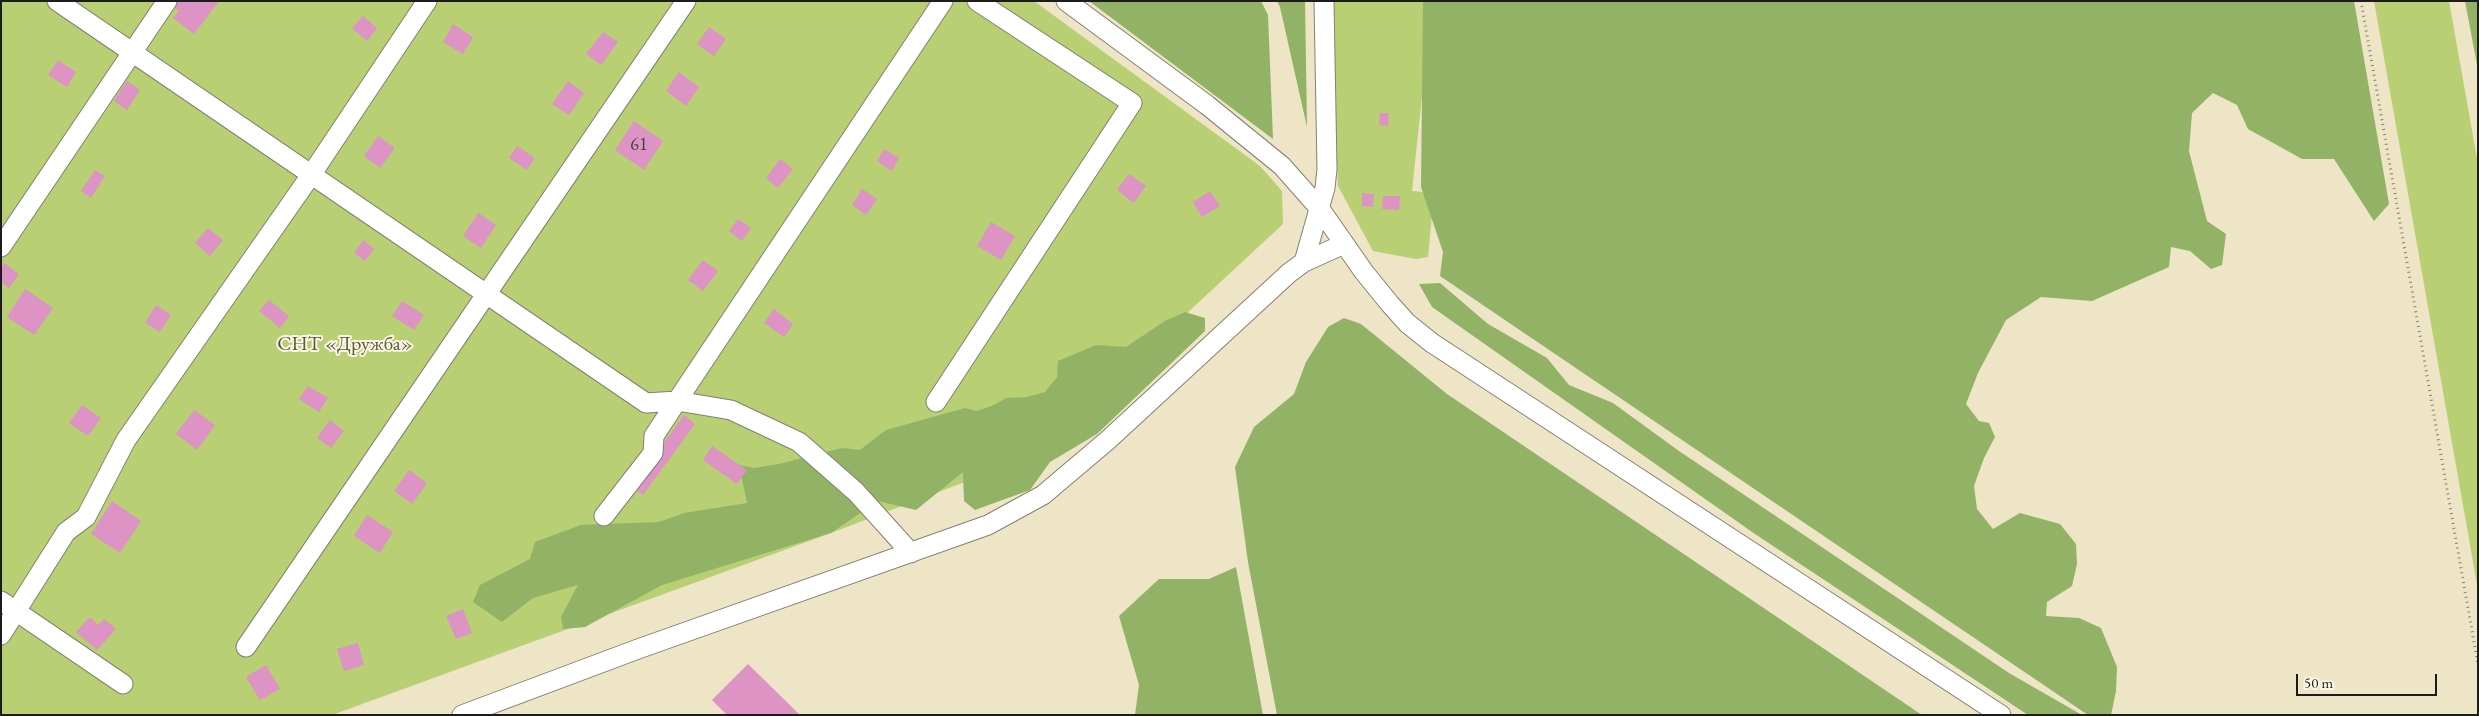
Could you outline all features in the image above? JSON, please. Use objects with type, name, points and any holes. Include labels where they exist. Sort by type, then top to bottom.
[{"type":"street","points":[[57,1],[646,403],[677,401],[731,410],[798,442],[856,492],[911,553]]},
{"type":"street","points":[[1,247],[168,1]]},
{"type":"street","points":[[1,636],[9,607],[66,532],[86,516],[126,440],[312,175],[427,1]]},
{"type":"street","points":[[246,647],[686,1]]},
{"type":"street","points":[[604,516],[653,453],[654,436],[943,1]]},
{"type":"street","points":[[936,402],[1132,103],[977,1]]},
{"type":"street","points":[[1066,1],[1268,154],[1320,209],[1390,304],[1407,323],[1432,343],[2002,715]]},
{"type":"street","points":[[1304,262],[1320,209],[1327,169],[1324,1]]},
{"type":"street","points":[[462,715],[638,649],[988,525],[1043,494],[1108,440],[1256,302],[1304,262],[1344,244]]},
{"type":"street","points":[[9,607],[123,684]]},
{"type":"path","points":[[2361,1],[2478,665]]},
{"type":"green space","name":"СНТ «Дружба»","points":[[1,1],[1034,1],[1260,166],[1282,191],[1283,224],[1033,456],[831,533],[332,715],[1,715]]},
{"type":"green space","points":[[1089,1],[1261,1],[1268,15],[1273,139]]},
{"type":"green space","points":[[1277,1],[1305,1],[1307,127],[1280,7]]},
{"type":"green space","points":[[1330,1],[1432,1],[1412,191],[1434,193],[1428,257],[1416,259],[1373,251],[1338,186]]},
{"type":"green space","points":[[1423,1],[2354,1],[2389,204],[2374,221],[2334,159],[2302,159],[2248,129],[2237,105],[2213,93],[2192,113],[2189,151],[2207,221],[2226,234],[2222,265],[2211,269],[2190,251],[2171,247],[2169,267],[2092,301],[2041,297],[2006,320],[1978,373],[1966,404],[1979,421],[1989,423],[1995,437],[1984,458],[1974,486],[1977,509],[1993,529],[2020,513],[2060,524],[2076,544],[2077,564],[2072,586],[2047,602],[2046,616],[2079,618],[2101,628],[2117,667],[2116,691],[2111,715],[2088,715],[1440,276],[1443,252],[1421,187]]},
{"type":"green space","points":[[2374,1],[2449,1],[2478,164],[2478,590]]},
{"type":"green space","points":[[2465,1],[2478,1],[2478,70]]},
{"type":"green space","points":[[1440,283],[1488,324],[1547,358],[1569,385],[1613,403],[1679,451],[2009,673],[2082,715],[2028,715],[1755,534],[1432,307],[1419,284]]},
{"type":"green space","points":[[1185,312],[1205,318],[1205,331],[1097,434],[1050,462],[1030,490],[975,510],[964,501],[963,472],[916,510],[878,501],[831,533],[662,585],[585,627],[563,629],[561,617],[578,585],[533,598],[502,622],[473,602],[480,585],[530,559],[535,542],[581,525],[659,522],[684,513],[747,503],[739,465],[754,468],[779,464],[842,448],[860,450],[886,430],[965,408],[977,411],[1006,398],[1027,397],[1045,392],[1057,377],[1058,361],[1096,345],[1126,347],[1165,321]]},
{"type":"green space","points":[[1344,318],[1361,324],[1447,394],[1922,715],[1277,715],[1248,562],[1235,467],[1254,427],[1294,394],[1306,362],[1328,327]]},
{"type":"green space","points":[[1236,567],[1263,715],[1135,715],[1139,685],[1119,616],[1159,579],[1209,579]]},
{"type":"building","points":[[178,1],[219,1],[194,34],[173,18],[179,11],[174,7]]},
{"type":"building","points":[[363,16],[377,28],[367,41],[352,28]]},
{"type":"building","points":[[453,24],[473,37],[463,54],[443,42]]},
{"type":"building","points":[[709,27],[726,39],[714,56],[697,44]]},
{"type":"building","points":[[603,32],[618,42],[601,65],[586,54]]},
{"type":"building","points":[[58,60],[76,72],[67,87],[48,75]]},
{"type":"building","points":[[679,72],[699,87],[686,106],[666,91]]},
{"type":"building","points":[[127,81],[140,90],[127,110],[114,101]]},
{"type":"building","points":[[568,81],[584,93],[569,115],[552,104]]},
{"type":"building","points":[[1380,113],[1389,113],[1388,126],[1379,125]]},
{"type":"building","points":[[634,121],[663,141],[644,170],[615,150]]},
{"type":"building","points":[[378,136],[395,148],[380,168],[364,156]]},
{"type":"building","points":[[517,146],[535,158],[527,170],[509,158]]},
{"type":"building","points":[[884,149],[899,158],[892,171],[877,161]]},
{"type":"building","points":[[780,159],[793,169],[778,188],[766,178]]},
{"type":"building","points":[[95,170],[105,176],[91,198],[81,191]]},
{"type":"building","points":[[1129,174],[1146,186],[1134,203],[1117,190]]},
{"type":"building","points":[[862,189],[877,199],[866,215],[852,205]]},
{"type":"building","points":[[1210,191],[1220,206],[1202,217],[1193,202]]},
{"type":"building","points":[[1362,193],[1374,194],[1373,207],[1362,206]]},
{"type":"building","points":[[1383,196],[1400,196],[1399,210],[1382,209]]},
{"type":"building","points":[[478,213],[496,225],[481,248],[463,236]]},
{"type":"building","points":[[738,219],[751,228],[742,241],[729,231]]},
{"type":"building","points":[[991,222],[1015,236],[1001,260],[977,246]]},
{"type":"building","points":[[208,228],[223,240],[210,256],[195,243]]},
{"type":"building","points":[[363,240],[374,249],[365,261],[354,253]]},
{"type":"building","points":[[703,260],[718,271],[703,291],[688,280]]},
{"type":"building","points":[[4,263],[19,274],[9,288],[1,282],[1,268]]},
{"type":"building","points":[[25,289],[53,308],[34,335],[7,317]]},
{"type":"building","points":[[269,300],[289,316],[280,328],[259,311]]},
{"type":"building","points":[[402,301],[424,315],[414,330],[392,316]]},
{"type":"building","points":[[156,305],[171,315],[160,332],[145,323]]},
{"type":"building","points":[[774,309],[793,324],[784,337],[764,323]]},
{"type":"building","points":[[308,386],[328,398],[319,412],[299,399]]},
{"type":"building","points":[[82,405],[101,418],[88,436],[69,423]]},
{"type":"building","points":[[194,410],[215,425],[197,450],[176,434]]},
{"type":"building","points":[[684,415],[695,424],[643,495],[632,487]]},
{"type":"building","points":[[330,420],[344,431],[331,448],[317,438]]},
{"type":"building","points":[[712,446],[747,470],[737,484],[703,460]]},
{"type":"building","points":[[409,470],[427,483],[412,504],[394,491]]},
{"type":"building","points":[[112,501],[141,521],[120,553],[91,534]]},
{"type":"building","points":[[367,515],[393,532],[380,553],[354,536]]},
{"type":"building","points":[[463,609],[472,633],[456,639],[446,616]]},
{"type":"building","points":[[90,617],[98,625],[104,619],[116,629],[97,650],[76,632]]},
{"type":"building","points":[[358,643],[364,665],[344,671],[337,649]]},
{"type":"building","points":[[748,664],[800,715],[727,715],[712,700]]},
{"type":"building","points":[[266,665],[280,689],[260,700],[246,677]]}]
